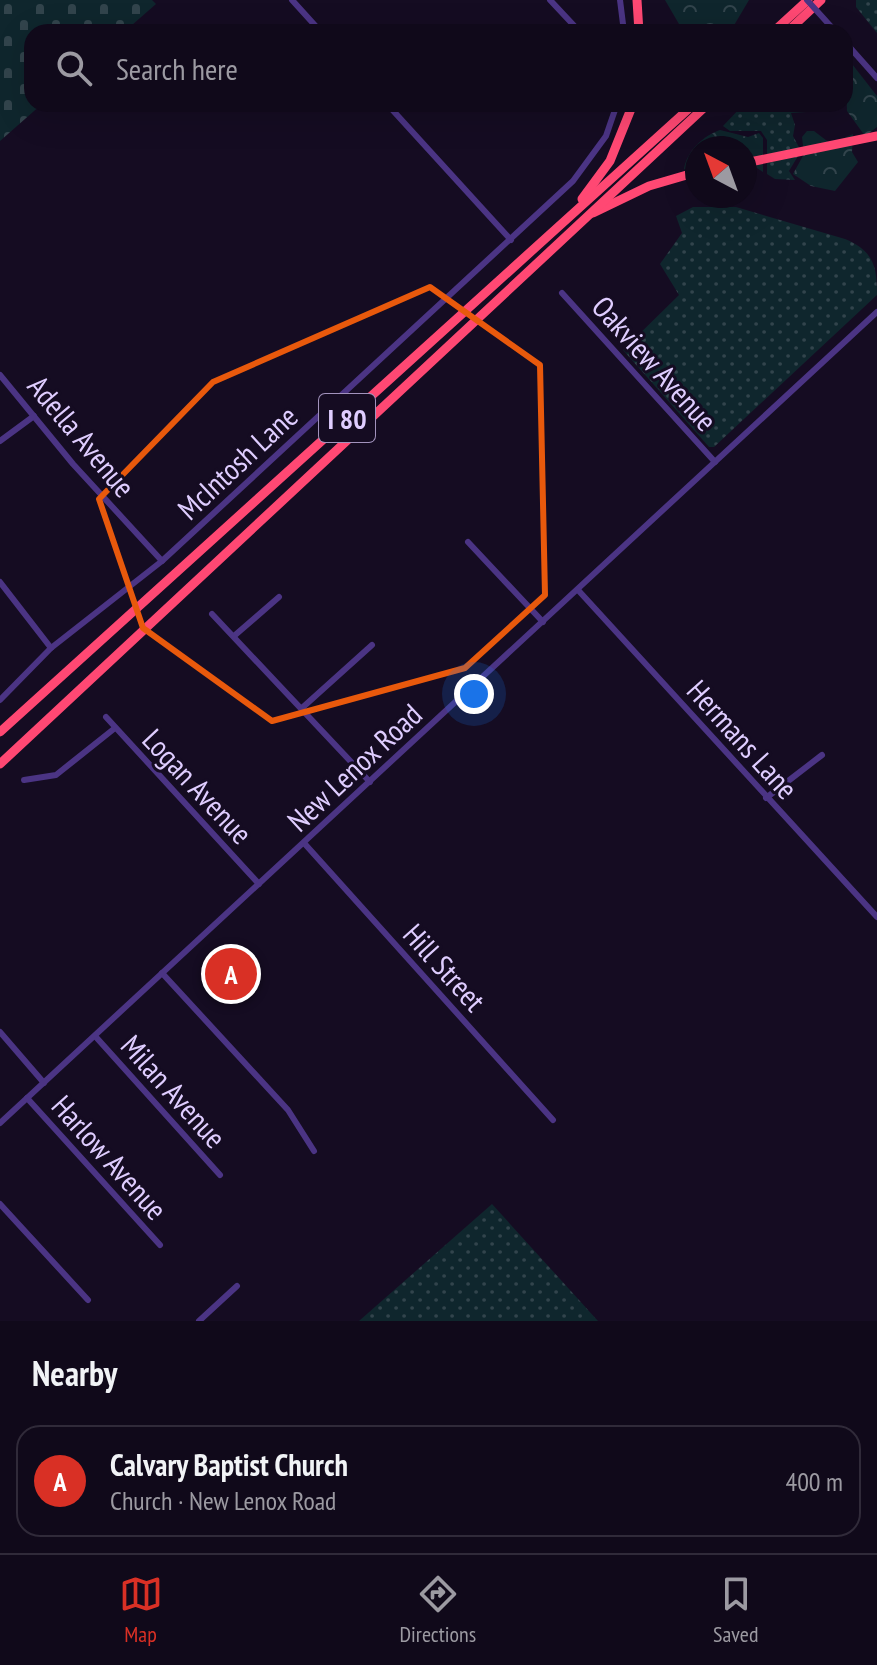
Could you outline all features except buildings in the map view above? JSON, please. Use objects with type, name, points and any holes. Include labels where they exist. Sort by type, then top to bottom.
[{"type":"highway","points":[[637,0],[638,24]]},
{"type":"highway","points":[[782,24],[808,0]]},
{"type":"highway","points":[[796,24],[821,0]]},
{"type":"highway","points":[[558,228],[601,176],[630,112]]},
{"type":"highway","name":"I 80","points":[[0,732],[685,112]]},
{"type":"highway","name":"I 80","points":[[0,764],[699,112]]},
{"type":"highway","points":[[757,161],[875,136]]},
{"type":"highway","points":[[588,215],[649,186],[685,176]]},
{"type":"street","points":[[292,0],[314,24]]},
{"type":"street","points":[[550,0],[572,24]]},
{"type":"street","points":[[620,0],[623,24]]},
{"type":"street","points":[[808,0],[830,24]]},
{"type":"street","points":[[853,51],[877,78]]},
{"type":"street","points":[[394,112],[511,240]]},
{"type":"street","name":"McIntosh Lane","points":[[0,700],[51,648],[162,561],[511,240],[592,160],[606,136],[614,112]]},
{"type":"street","name":"Oakview Avenue","points":[[562,293],[715,462]]},
{"type":"street","name":"New Lenox Road","points":[[0,1123],[877,312]]},
{"type":"street","name":"Adella Avenue","points":[[0,375],[162,561]]},
{"type":"street","points":[[0,441],[34,416]]},
{"type":"street","points":[[468,542],[543,622]]},
{"type":"street","points":[[0,582],[51,648]]},
{"type":"street","name":"Hermans Lane","points":[[578,590],[877,917]]},
{"type":"street","points":[[234,636],[279,597]]},
{"type":"street","points":[[212,614],[370,782]]},
{"type":"street","points":[[302,708],[372,645]]},
{"type":"street","name":"Logan Avenue","points":[[106,717],[259,884]]},
{"type":"street","points":[[24,780],[56,775],[115,728]]},
{"type":"street","points":[[766,798],[822,755]]},
{"type":"street","name":"Hill Street","points":[[304,843],[553,1120]]},
{"type":"street","points":[[162,973],[288,1110],[314,1151]]},
{"type":"street","points":[[0,1032],[44,1083]]},
{"type":"street","name":"Milan Avenue","points":[[95,1036],[220,1175]]},
{"type":"street","name":"Harlow Avenue","points":[[27,1098],[160,1245]]},
{"type":"street","points":[[0,1204],[88,1300]]},
{"type":"street","points":[[199,1321],[237,1286]]},
{"type":"highlighted area","points":[[430,287],[540,365],[545,595],[465,668],[272,721],[143,628],[99,499],[213,382]]},
{"type":"green space","points":[[0,0],[152,0],[156,4],[133,24],[24,24],[24,112],[33,112],[0,141]]},
{"type":"green space","points":[[665,0],[749,0],[735,24],[679,24]]},
{"type":"green space","points":[[856,0],[877,0],[877,33],[856,7]]},
{"type":"green space","points":[[853,65],[877,96],[877,127],[865,136],[848,112],[853,112]]},
{"type":"green space","points":[[736,112],[806,112],[791,113],[795,125],[793,136],[801,151],[789,171],[795,180],[775,179],[767,174],[767,140],[761,131],[730,131],[723,126]]},
{"type":"green space","points":[[720,130],[744,136],[708,136]]},
{"type":"green space","points":[[807,131],[814,131],[831,144],[853,134],[852,152],[858,162],[835,191],[811,186],[793,174],[804,154],[802,137]]},
{"type":"green space","points":[[759,133],[763,138],[763,172],[757,168],[757,136],[751,136]]},
{"type":"green space","points":[[691,208],[739,208],[845,239],[862,249],[875,268],[877,295],[714,447],[709,447],[623,350],[679,295],[660,264],[682,233],[676,216]]},
{"type":"green space","points":[[492,1204],[598,1321],[359,1321]]},
{"type":"place","name":"Calvary Baptist Church","points":[[231,974]]}]
